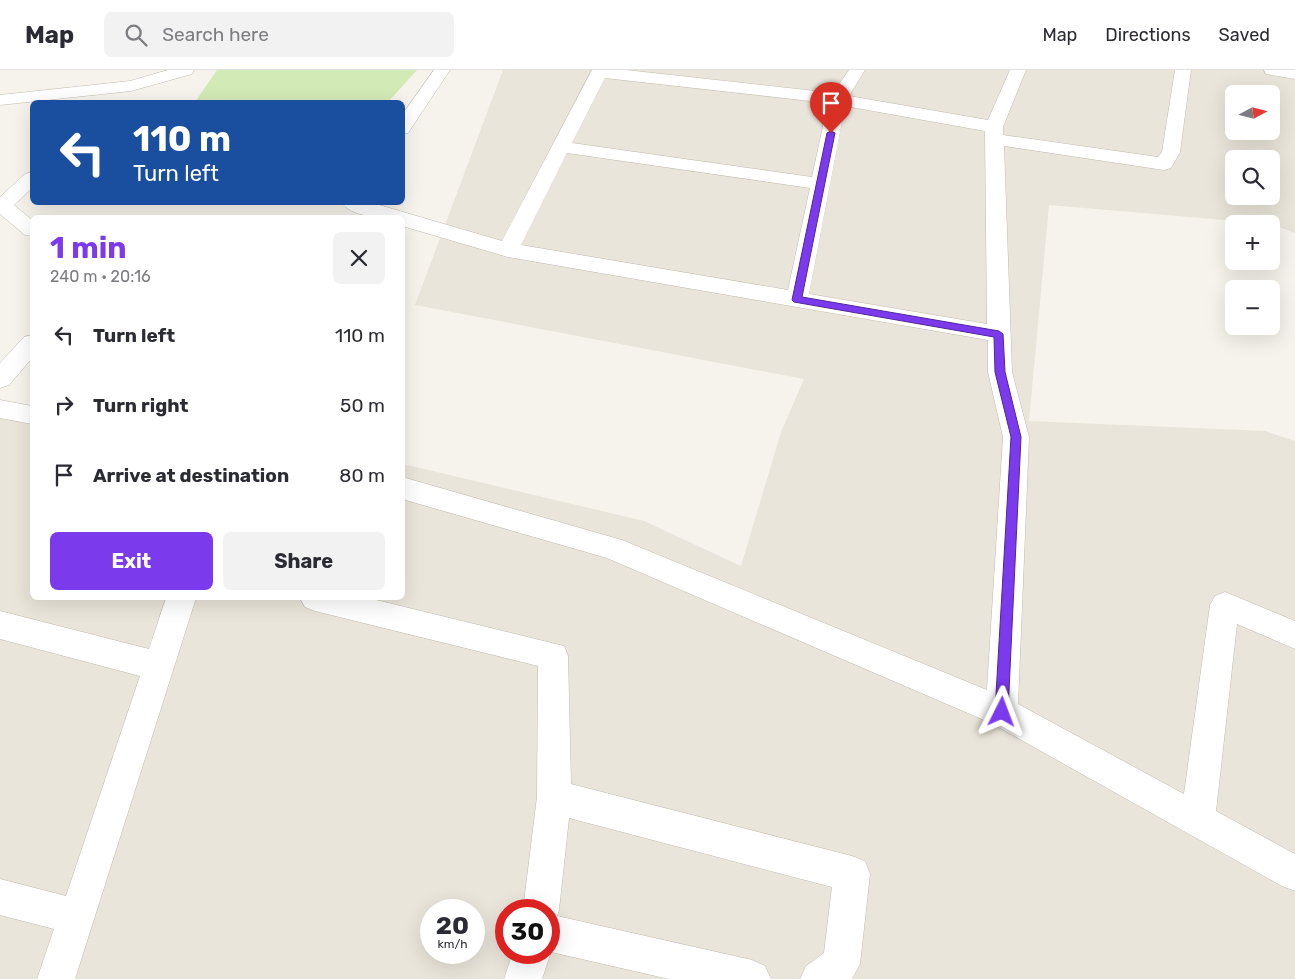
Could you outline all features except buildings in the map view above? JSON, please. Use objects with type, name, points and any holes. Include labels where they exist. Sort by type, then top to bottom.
[{"type":"street","points":[[0,100],[131,86],[186,70]]},
{"type":"street","points":[[405,125],[442,70]]},
{"type":"street","points":[[797,300],[838,99],[857,70]]},
{"type":"street","points":[[1002,712],[1016,437],[1000,372],[994,133],[1018,70]]},
{"type":"street","points":[[508,250],[599,71],[838,99],[994,133],[1164,164],[1171,152],[1183,70]]},
{"type":"street","points":[[1272,70],[1295,74]]},
{"type":"street","points":[[116,100],[131,86]]},
{"type":"street","points":[[561,146],[820,184]]},
{"type":"street","points":[[30,180],[1,205],[30,228]]},
{"type":"street","points":[[349,208],[383,215]]},
{"type":"street","points":[[405,220],[508,250],[999,334]]},
{"type":"street","points":[[0,379],[30,345]]},
{"type":"street","points":[[0,408],[30,415]]},
{"type":"street","points":[[405,489],[612,548],[1002,712],[1295,873]]},
{"type":"street","points":[[56,979],[180,600]]},
{"type":"street","points":[[323,600],[553,656],[554,797],[542,899]]},
{"type":"street","points":[[1198,819],[1225,605],[1295,635]]},
{"type":"street","points":[[0,625],[159,666]]},
{"type":"street","points":[[554,797],[852,874],[841,964],[819,979]]},
{"type":"street","points":[[0,896],[77,917]]},
{"type":"street","points":[[560,935],[752,979]]},
{"type":"street","points":[[523,979],[528,964]]},
{"type":"shaded area","points":[[503,70],[1295,70],[1295,233],[1280,227],[1280,215],[1225,215],[1225,220],[1049,205],[1029,421],[1265,431],[1295,441],[1295,979],[0,979],[0,402],[30,406],[30,600],[405,600],[405,464],[644,521],[741,566],[781,432],[804,379],[415,305]]},
{"type":"green space","points":[[217,70],[417,70],[390,100],[196,100]]},
{"type":"route","points":[[831,133],[797,300],[999,334],[1000,372],[1016,437],[1002,712]]}]
